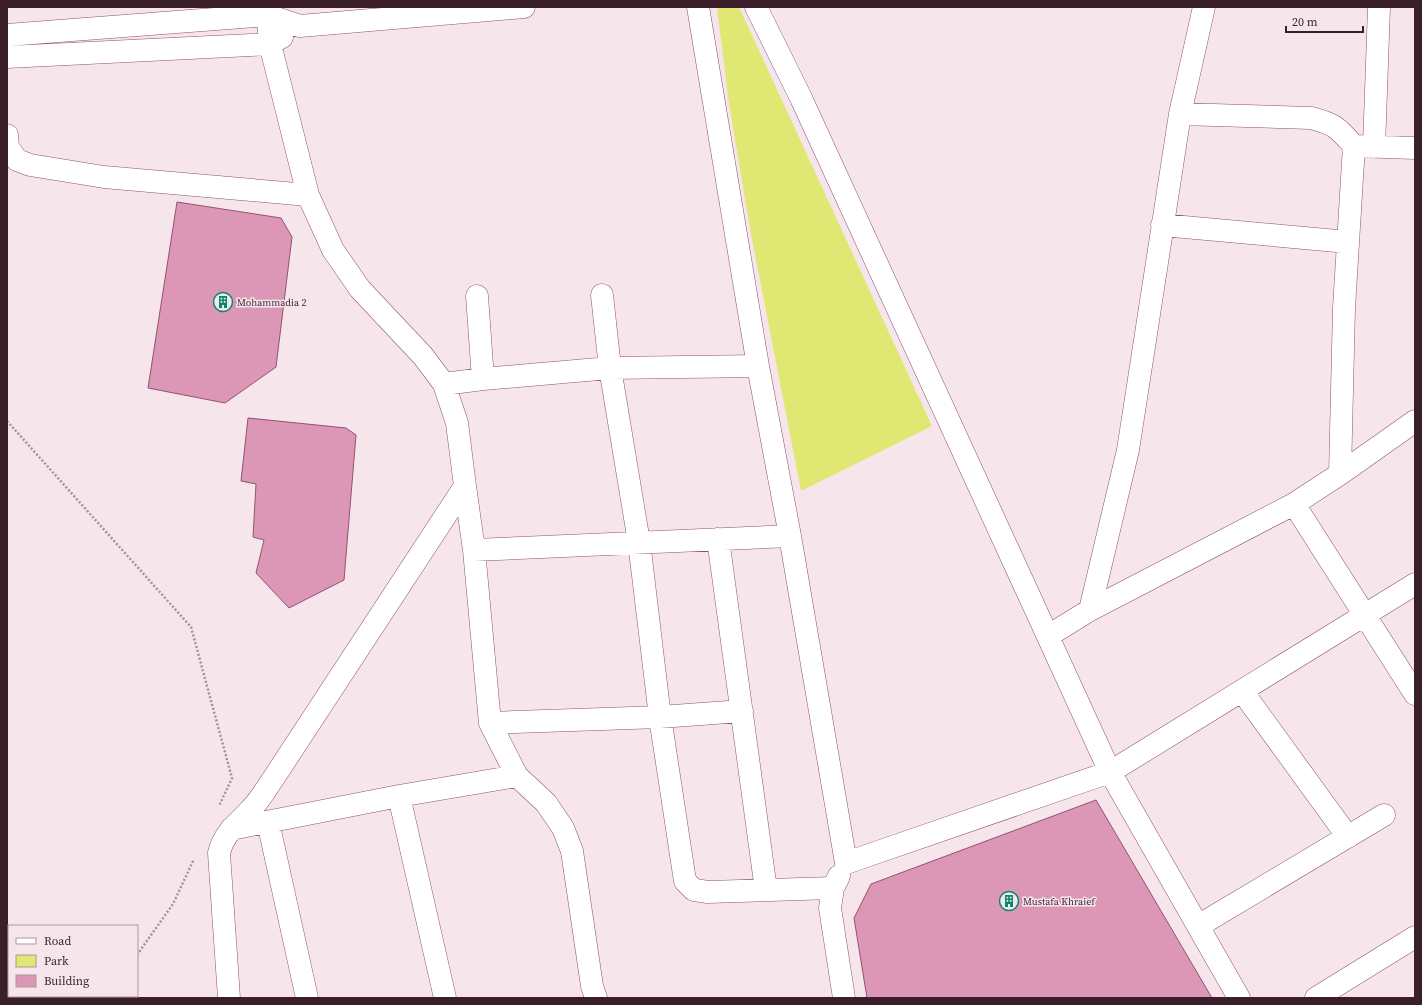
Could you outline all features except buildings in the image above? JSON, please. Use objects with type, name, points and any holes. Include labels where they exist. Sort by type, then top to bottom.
[{"type":"street","points":[[7,35],[256,11],[300,26],[524,7]]},
{"type":"street","points":[[698,7],[758,366],[790,536],[846,863],[833,888],[830,908],[844,998]]},
{"type":"street","points":[[756,7],[801,98],[1110,772],[1239,998]]},
{"type":"street","points":[[1090,610],[1128,450],[1180,114],[1204,7]]},
{"type":"street","points":[[1340,474],[1344,315],[1348,242],[1364,146],[1379,7]]},
{"type":"street","points":[[256,11],[270,44],[308,195],[333,250],[360,290],[423,356],[444,384],[456,423],[466,486],[474,550],[490,723],[517,776],[546,803],[564,828],[572,851],[592,986],[596,998]]},
{"type":"street","points":[[7,57],[270,44],[300,26]]},
{"type":"street","points":[[1180,114],[1311,118],[1326,122],[1364,146],[1415,148]]},
{"type":"street","points":[[7,135],[8,147],[17,160],[30,165],[104,177],[308,195]]},
{"type":"street","points":[[1162,225],[1348,242]]},
{"type":"street","points":[[602,295],[610,368],[639,542],[660,717],[685,881],[694,890],[708,892],[833,888]]},
{"type":"street","points":[[477,296],[483,379]]},
{"type":"street","points":[[444,384],[483,379],[610,368],[758,366]]},
{"type":"street","points":[[1048,636],[1090,610],[1294,504],[1340,474],[1415,421]]},
{"type":"street","points":[[229,998],[219,853],[222,842],[231,829],[252,808],[273,779],[466,486]]},
{"type":"street","points":[[1294,504],[1415,694]]},
{"type":"street","points":[[474,550],[790,536]]},
{"type":"street","points":[[718,539],[766,890]]},
{"type":"street","points":[[846,863],[1110,772],[1415,584]]},
{"type":"street","points":[[1242,691],[1348,837]]},
{"type":"street","points":[[490,723],[660,717],[742,711]]},
{"type":"street","points":[[231,829],[399,796],[517,776]]},
{"type":"street","points":[[399,796],[445,998]]},
{"type":"street","points":[[1198,926],[1384,815]]},
{"type":"street","points":[[268,822],[308,998]]},
{"type":"street","points":[[1316,998],[1415,938]]},
{"type":"path","points":[[7,421],[191,627],[232,778],[216,811]]},
{"type":"path","points":[[138,954],[173,904],[197,853]]},
{"type":"green space","points":[[717,7],[739,7],[932,426],[801,491],[751,234],[729,104]]},
{"type":"place","name":"Mohammadia 2","points":[[223,302]]},
{"type":"place","name":"Mustafa Khraief","points":[[1009,901]]}]
